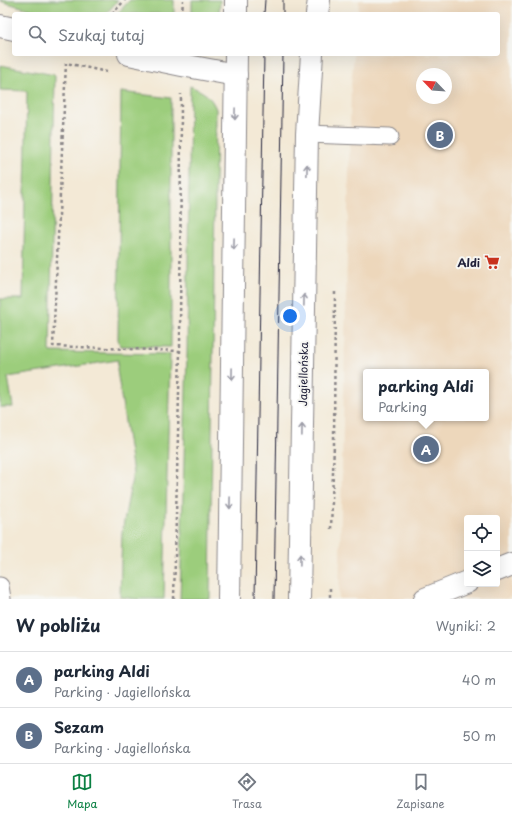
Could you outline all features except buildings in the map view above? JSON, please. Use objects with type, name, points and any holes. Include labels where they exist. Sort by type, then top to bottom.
[{"type":"main road","points":[[236,0],[236,12]]},
{"type":"main road","points":[[317,12],[319,0]]},
{"type":"main road","points":[[0,26],[12,29]]},
{"type":"main road","points":[[138,56],[182,66],[236,64],[229,599]]},
{"type":"main road","name":"Jagiellońska","points":[[299,599],[307,134],[312,56]]},
{"type":"main road","points":[[500,569],[512,564]]},
{"type":"main road","points":[[425,599],[464,583]]},
{"type":"lane","points":[[307,134],[390,137]]},
{"type":"lane","points":[[0,586],[2,599]]},
{"type":"path","points":[[114,12],[125,0]]},
{"type":"path","points":[[182,12],[183,0]]},
{"type":"path","points":[[112,74],[66,63],[53,346],[180,351]]},
{"type":"path","points":[[174,599],[180,351],[181,89]]},
{"type":"path","points":[[330,532],[334,444],[335,288]]},
{"type":"path","points":[[329,585],[330,599]]},
{"type":"shaded area","points":[[359,0],[512,0],[512,596],[507,599],[339,599],[351,85],[354,56],[500,56],[500,12],[358,12]]},
{"type":"green space","points":[[118,0],[108,12],[40,12],[0,1]]},
{"type":"green space","points":[[130,0],[174,0],[174,12],[119,12]]},
{"type":"green space","points":[[192,0],[220,0],[219,12],[192,12]]},
{"type":"green space","points":[[0,65],[55,75],[50,352],[170,354],[164,599],[137,599],[120,597],[122,532],[133,473],[117,370],[118,360],[8,377],[13,407],[0,407],[0,299],[23,299],[27,91],[0,90]]},
{"type":"green space","points":[[190,86],[206,94],[216,109],[210,599],[180,599],[187,355]]},
{"type":"green space","points":[[121,92],[171,98],[171,347],[120,346],[118,339]]},
{"type":"tram line","points":[[264,12],[265,0]]},
{"type":"tram line","points":[[283,0],[283,12]]},
{"type":"tram line","points":[[255,599],[264,56]]},
{"type":"tram line","points":[[274,599],[283,56]]},
{"type":"place","name":"Sezam","points":[[440,135]]},
{"type":"place","name":"Aldi","points":[[492,262]]},
{"type":"place","name":"parking Aldi","points":[[426,449]]}]
